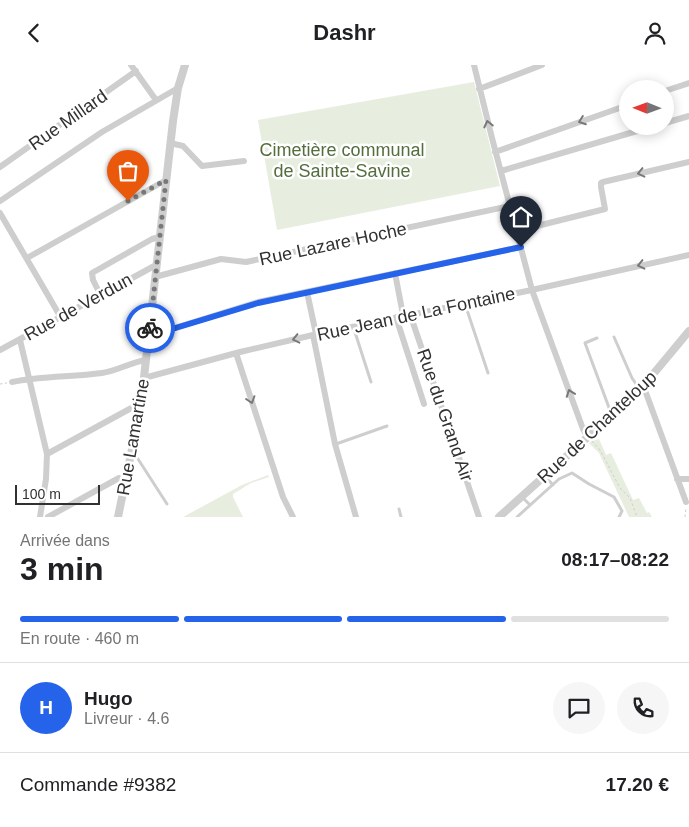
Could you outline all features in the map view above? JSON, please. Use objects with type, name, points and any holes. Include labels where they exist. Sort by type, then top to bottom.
[{"type":"street","points":[[131,65],[156,100]]},
{"type":"street","name":"Rue Lamartine","points":[[118,517],[140,407],[170,143],[178,88],[185,65]]},
{"type":"street","points":[[474,65],[532,289],[588,438]]},
{"type":"street","points":[[479,89],[542,65]]},
{"type":"street","name":"Rue Millard","points":[[0,167],[136,71]]},
{"type":"street","points":[[674,88],[689,83]]},
{"type":"street","points":[[0,201],[102,132],[178,88]]},
{"type":"street","points":[[496,152],[619,108]]},
{"type":"street","points":[[674,120],[689,116]]},
{"type":"street","points":[[501,171],[623,135]]},
{"type":"street","points":[[170,143],[183,146],[202,166],[244,161]]},
{"type":"street","points":[[517,231],[605,209],[600,187],[603,182],[689,162]]},
{"type":"street","points":[[27,258],[166,180]]},
{"type":"street","name":"Rue Lazare Hoche","points":[[155,277],[221,259],[246,262],[510,206]]},
{"type":"street","points":[[0,213],[60,316]]},
{"type":"street","points":[[100,294],[93,280],[92,273],[152,239],[159,237]]},
{"type":"street","points":[[149,336],[258,303],[521,247]]},
{"type":"street","name":"Rue Jean de La Fontaine","points":[[144,378],[315,334],[689,255]]},
{"type":"street","name":"Rue de Verdun","points":[[0,350],[156,265]]},
{"type":"street","points":[[395,273],[424,404]]},
{"type":"street","points":[[307,292],[335,444],[356,517]]},
{"type":"street","name":"Rue du Grand Air","points":[[403,315],[480,517]]},
{"type":"street","name":"Rue de Chanteloup","points":[[499,517],[642,389],[689,331]]},
{"type":"street","points":[[20,339],[47,454],[46,479],[40,517]]},
{"type":"street","points":[[236,353],[283,497],[293,517]]},
{"type":"street","points":[[12,382],[30,378],[102,373],[146,360]]},
{"type":"street","points":[[642,389],[646,393],[686,502]]},
{"type":"street","points":[[47,454],[136,406],[140,407]]},
{"type":"street","points":[[48,517],[120,478],[126,478]]},
{"type":"street","points":[[677,479],[689,479]]},
{"type":"lane","points":[[465,303],[488,373]]},
{"type":"lane","points":[[353,326],[371,382]]},
{"type":"lane","points":[[614,337],[632,378],[642,389]]},
{"type":"lane","points":[[597,338],[585,343],[612,416]]},
{"type":"lane","points":[[335,444],[386,426]]},
{"type":"lane","points":[[131,453],[138,459],[167,504]]},
{"type":"lane","points":[[517,517],[566,474],[572,473],[614,497],[622,511],[619,517]]},
{"type":"lane","points":[[546,475],[553,485]]},
{"type":"lane","points":[[522,497],[530,505]]},
{"type":"lane","points":[[399,509],[401,517]]},
{"type":"path","points":[[588,438],[600,450],[620,488],[630,498],[637,517]]},
{"type":"path","points":[[685,517],[686,502]]},
{"type":"green space","name":"Cimetière communal de Sainte-Savine","points":[[474,82],[500,186],[277,230],[258,120]]},
{"type":"green space","points":[[595,438],[596,440],[599,439],[606,455],[611,453],[633,500],[639,498],[647,513],[649,512],[652,517],[629,517],[599,453],[589,443]]},
{"type":"green space","points":[[268,475],[269,477],[251,483],[233,494],[243,517],[183,517],[242,485]]},
{"type":"way so far","points":[[128,201],[166,180],[150,328]]},
{"type":"route","points":[[150,328],[149,336],[258,303],[521,247]]}]
